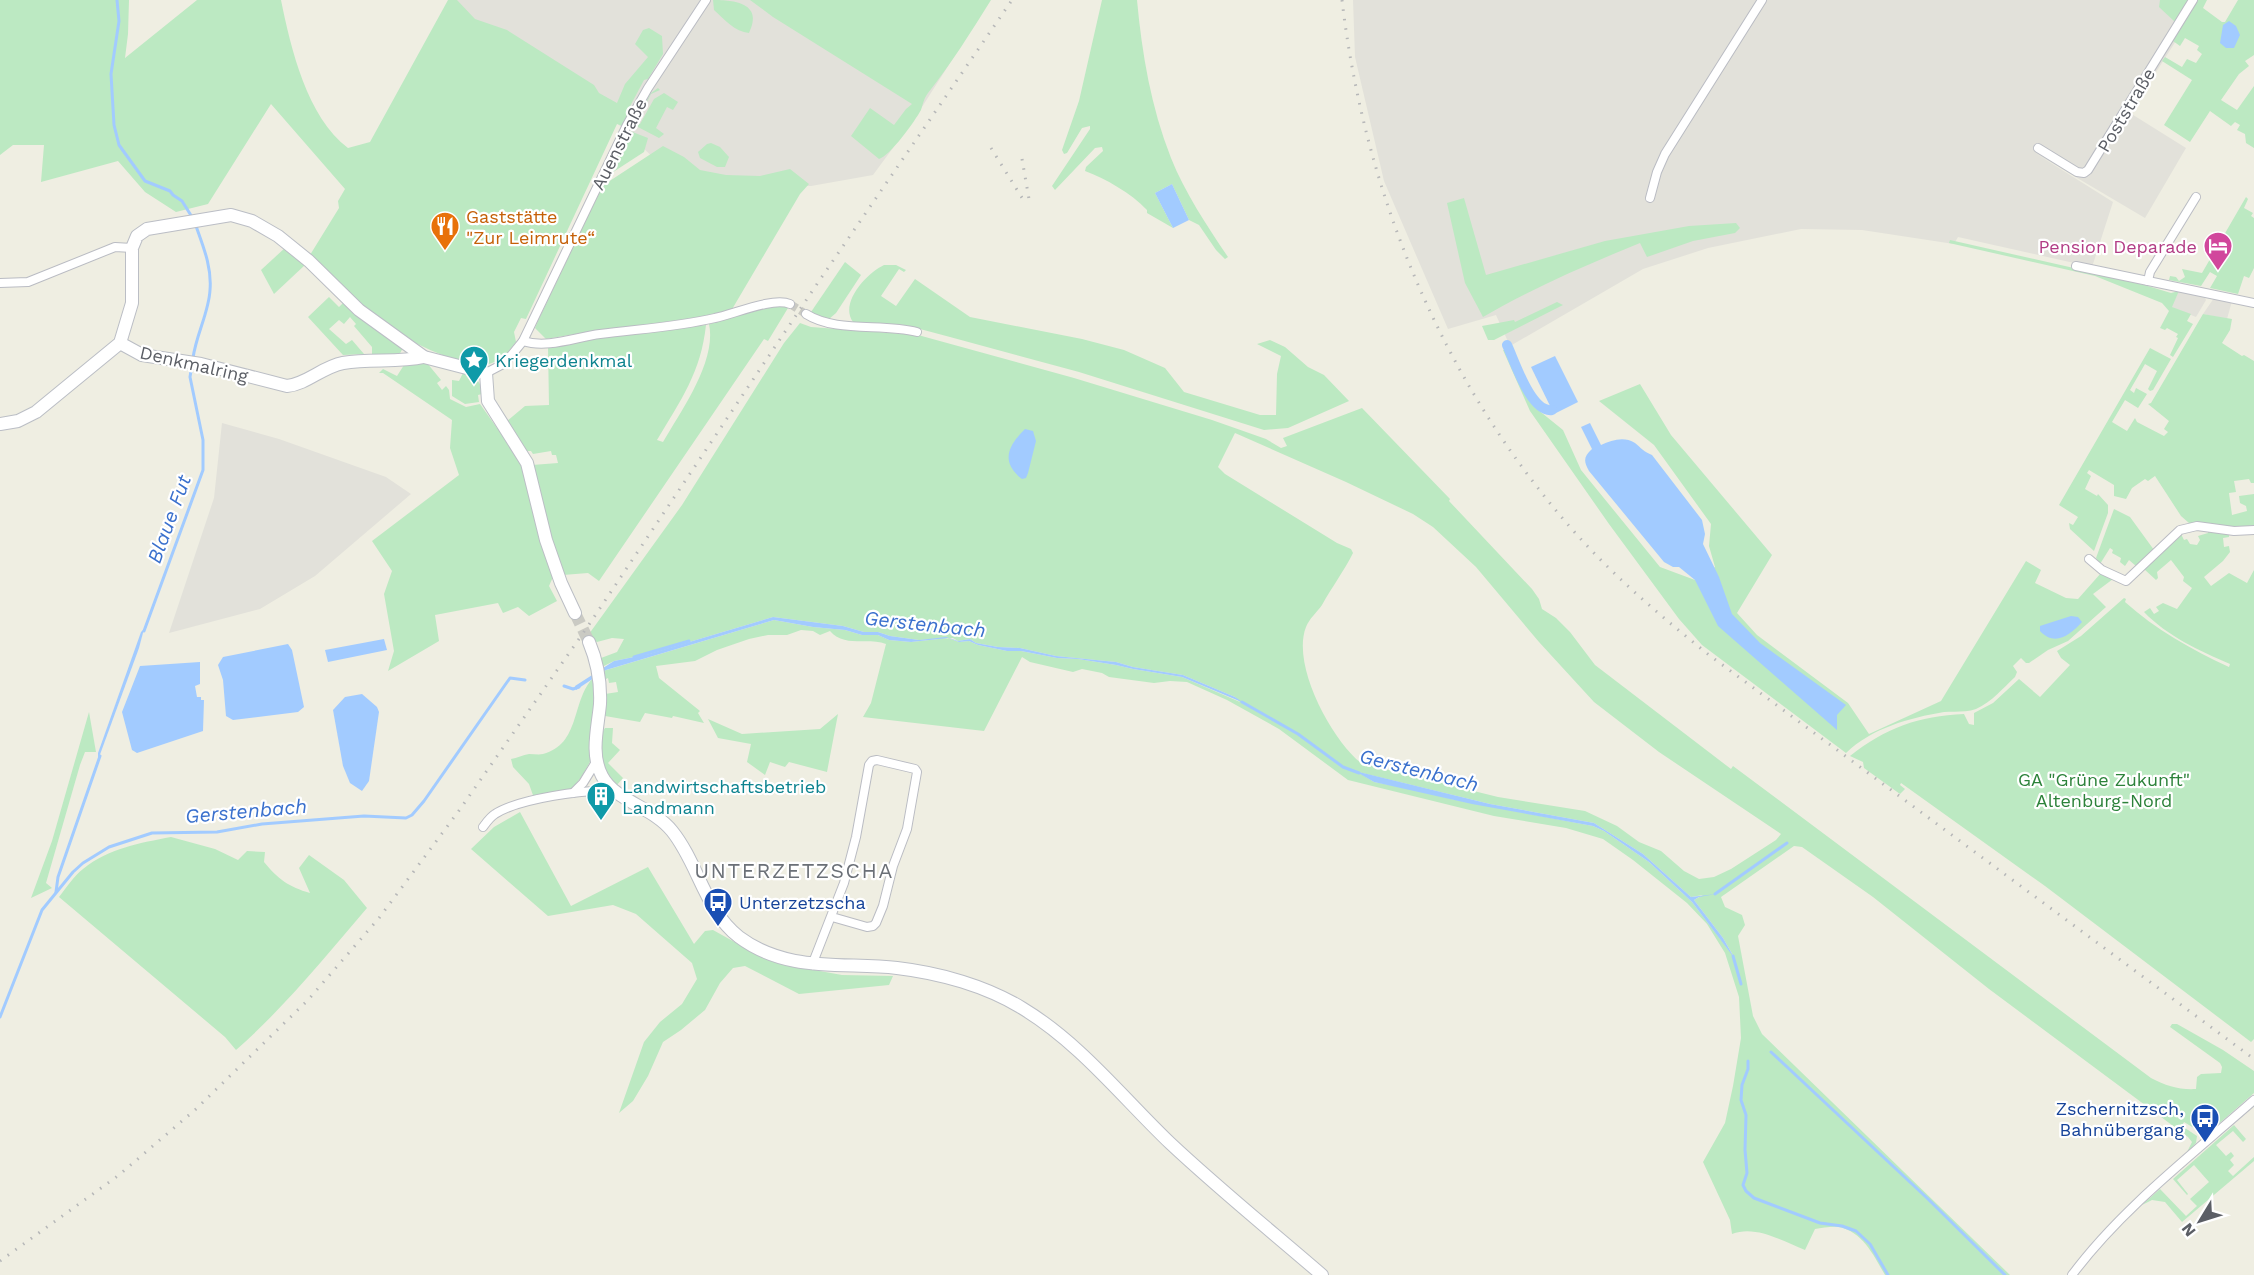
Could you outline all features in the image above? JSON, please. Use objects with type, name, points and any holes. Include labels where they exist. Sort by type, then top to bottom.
[{"type":"street","name":"Auenstraße","points":[[486,373],[504,363],[523,341],[627,125],[648,88],[706,0]]},
{"type":"street","points":[[1650,198],[1665,154],[1762,0]]},
{"type":"street","name":"Poststraße","points":[[2038,148],[2077,172],[2088,170],[2193,0]]},
{"type":"street","points":[[2148,281],[2150,272],[2196,197]]},
{"type":"street","name":"Denkmalring","points":[[424,357],[407,361],[343,363],[324,369],[295,386],[287,386],[201,364],[142,355],[120,343],[132,303],[132,248],[137,236],[147,229],[231,215],[242,217],[278,236],[309,261],[358,310],[424,357],[486,373]]},
{"type":"street","points":[[0,283],[28,282],[115,247],[132,248]]},
{"type":"street","points":[[2076,266],[2254,303]]},
{"type":"street","points":[[523,341],[533,344],[547,343],[707,320],[771,302],[790,304]]},
{"type":"street","points":[[806,314],[827,323],[884,326],[917,332]]},
{"type":"street","points":[[0,424],[18,422],[36,412],[120,343]]},
{"type":"street","points":[[486,373],[488,401],[527,463],[546,540],[561,583],[575,613]]},
{"type":"street","points":[[2089,559],[2102,570],[2127,581],[2171,536],[2186,528],[2197,526],[2234,531],[2254,530]]},
{"type":"street","points":[[589,642],[599,681],[596,762],[602,777],[615,792],[652,813],[669,828],[694,864],[712,905],[738,936],[756,948],[812,965],[897,968],[945,978],[991,992],[1021,1007],[1046,1023],[1100,1071],[1171,1144],[1322,1275]]},
{"type":"street","points":[[812,965],[844,883],[856,837],[869,765],[872,761],[878,760],[915,769],[917,772],[907,829],[876,923],[867,927],[832,917]]},
{"type":"street","points":[[573,794],[596,762]]},
{"type":"street","points":[[483,827],[494,814],[506,808],[598,789],[615,792]]},
{"type":"street","points":[[2072,1275],[2104,1236],[2152,1190],[2254,1100]]},
{"type":"shaded area","points":[[448,0],[990,0],[915,118],[873,175],[811,186],[693,185],[661,165],[618,124]]},
{"type":"shaded area","points":[[1353,0],[2202,0],[2130,113],[2186,148],[2145,218],[2035,153],[2113,202],[2092,267],[1958,237],[1954,244],[1862,230],[1801,229],[1708,248],[1643,269],[1510,346],[1496,315],[1448,329],[1384,181],[1355,57]]},
{"type":"shaded area","points":[[2179,291],[2204,296],[2206,300],[2196,317],[2171,307]]},
{"type":"shaded area","points":[[2214,298],[2232,301],[2227,319],[2203,314]]},
{"type":"shaded area","points":[[222,423],[279,439],[386,477],[411,494],[315,576],[260,609],[169,633],[214,498]]},
{"type":"green space","points":[[0,0],[129,0],[125,58],[197,0],[281,0],[296,60],[311,100],[334,135],[348,148],[370,142],[448,0],[457,0],[475,19],[507,30],[594,85],[599,93],[617,103],[625,84],[648,57],[635,44],[643,30],[649,28],[662,36],[663,54],[648,79],[644,80],[622,126],[617,124],[526,319],[521,318],[514,332],[516,342],[499,359],[492,363],[479,364],[445,356],[390,329],[365,311],[310,255],[339,208],[338,201],[345,189],[271,104],[208,204],[176,212],[145,192],[118,161],[41,182],[44,145],[13,145],[0,155]]},
{"type":"green space","points":[[713,0],[730,1],[750,9],[753,23],[749,33],[734,28],[714,10]]},
{"type":"green space","points":[[750,0],[991,0],[927,95],[913,122],[896,145],[879,159],[851,136],[870,108],[894,125],[912,104],[773,17]]},
{"type":"green space","points":[[1102,0],[1137,0],[1148,80],[1164,139],[1183,184],[1228,257],[1225,259],[1199,225],[1189,220],[1172,184],[1155,193],[1173,228],[1147,213],[1141,204],[1126,192],[1085,171],[1086,167],[1103,151],[1102,147],[1095,148],[1055,190],[1052,186],[1090,129],[1090,126],[1082,128],[1067,153],[1064,154],[1062,150],[1079,101]]},
{"type":"green space","points":[[2160,0],[2190,0],[2175,22],[2159,7]]},
{"type":"green space","points":[[2197,0],[2207,0],[2203,8],[2225,22],[2238,0],[2254,0],[2254,55],[2245,61],[2249,66],[2239,74],[2221,100],[2237,110],[2254,86],[2254,148],[2246,143],[2245,134],[2237,130],[2240,125],[2235,122],[2231,126],[2210,111],[2190,142],[2164,125],[2192,80],[2162,61],[2165,57],[2182,67],[2187,59],[2196,63],[2202,54],[2197,50],[2199,46],[2185,38],[2180,46],[2173,41]]},
{"type":"green space","points":[[658,88],[660,90],[651,94],[637,122],[640,124],[654,99],[664,93],[678,102],[673,110],[667,107],[656,128],[664,134],[659,138],[636,126],[635,122],[651,93]]},
{"type":"green space","points":[[630,131],[648,138],[644,152],[607,176]]},
{"type":"green space","points":[[711,143],[720,147],[729,157],[725,167],[717,167],[700,158],[698,152]]},
{"type":"green space","points":[[663,146],[684,157],[700,170],[726,175],[760,176],[790,169],[809,184],[800,194],[731,311],[546,339],[535,328],[602,186]]},
{"type":"green space","points":[[2246,197],[2248,199],[2244,208],[2253,213],[2251,216],[2254,218],[2254,268],[2249,278],[2244,276],[2238,294],[2210,288],[2217,276],[2210,272],[2201,286],[2169,280],[2170,276],[2176,277],[2179,281],[2185,277],[2182,269],[2202,273]]},
{"type":"green space","points":[[1464,198],[1486,275],[1605,241],[1689,226],[1736,223],[1740,228],[1735,233],[1693,241],[1647,257],[1640,243],[1560,277],[1483,317],[1465,283],[1447,203]]},
{"type":"green space","points":[[1950,240],[2131,281],[2171,293],[2179,291],[2172,307],[2191,314],[2187,321],[2193,324],[2173,357],[2170,355],[2178,334],[2167,328],[2165,330],[2160,328],[2169,311],[2162,303],[2095,276],[1949,243]]},
{"type":"green space","points":[[286,247],[306,264],[274,294],[261,270]]},
{"type":"green space","points":[[845,262],[861,275],[836,313],[829,319],[818,317],[811,312]]},
{"type":"green space","points":[[884,265],[896,265],[906,270],[904,272],[899,269],[881,296],[896,306],[915,279],[970,317],[1082,339],[1124,350],[1165,368],[1184,392],[1260,415],[1276,415],[1277,374],[1281,356],[1257,344],[1270,340],[1285,347],[1308,367],[1324,375],[1349,401],[1288,428],[1264,430],[1079,372],[905,325],[853,322],[850,314],[852,298],[863,282]]},
{"type":"green space","points":[[329,297],[339,307],[344,302],[404,346],[398,357],[372,355],[372,347],[354,326],[356,324],[350,317],[344,324],[339,320],[329,329],[346,344],[352,340],[364,354],[343,355],[308,317]]},
{"type":"green space","points":[[1557,302],[1563,305],[1494,340],[1488,340],[1482,326],[1514,320],[1515,322]]},
{"type":"green space","points":[[784,306],[788,308],[768,341],[764,339],[599,581],[588,573],[563,575],[552,546],[532,465],[558,463],[556,455],[552,455],[551,451],[533,454],[527,451],[507,421],[525,406],[549,405],[548,347],[706,325],[695,371],[657,440],[663,442],[688,401],[703,369],[708,354],[709,324],[765,308]]},
{"type":"green space","points":[[2203,314],[2232,319],[2230,330],[2222,343],[2254,361],[2254,483],[2251,483],[2249,479],[2234,481],[2236,492],[2229,493],[2232,515],[2247,511],[2246,506],[2240,503],[2239,496],[2254,494],[2254,528],[2189,523],[2181,516],[2155,476],[2148,481],[2145,479],[2132,488],[2126,499],[2114,496],[2114,485],[2089,470],[2087,473],[2091,476],[2085,489],[2097,496],[2098,494],[2108,505],[2108,513],[2094,551],[2070,529],[2069,523],[2073,525],[2078,517],[2059,505],[2150,348],[2171,359],[2153,390],[2150,391],[2148,389],[2157,371],[2145,364],[2130,390],[2134,393],[2136,388],[2147,394],[2138,408],[2125,400],[2112,422],[2127,431],[2135,418],[2137,422],[2164,436],[2168,432],[2164,429],[2169,421],[2148,404],[2151,403]]},
{"type":"green space","points":[[800,323],[811,327],[918,335],[1074,378],[1212,420],[1266,439],[1281,448],[1287,446],[1283,438],[1362,408],[1450,499],[1449,501],[1532,589],[1542,609],[1556,618],[1570,632],[1595,665],[1731,769],[1733,766],[2151,1078],[2173,1087],[2196,1089],[2197,1077],[2201,1074],[2221,1073],[2220,1063],[2170,1027],[2172,1024],[2177,1024],[2254,1071],[2254,1093],[2214,1128],[2199,1131],[2184,1122],[2182,1126],[2197,1136],[2196,1143],[2186,1154],[2192,1142],[2188,1137],[1989,989],[1873,897],[1802,847],[1794,846],[1721,897],[1725,907],[1742,915],[1745,925],[1738,936],[1753,1016],[1762,1034],[2010,1275],[1885,1275],[1861,1239],[1839,1227],[1815,1229],[1805,1250],[1760,1233],[1750,1231],[1732,1234],[1730,1220],[1703,1162],[1725,1123],[1741,1038],[1739,997],[1725,953],[1707,924],[1687,903],[1603,839],[1566,828],[1494,816],[1348,780],[1279,729],[1227,700],[1187,682],[1154,683],[1109,677],[1102,673],[1082,669],[1073,672],[1030,662],[1022,657],[984,731],[863,717],[871,703],[886,644],[849,641],[830,631],[820,635],[813,631],[801,630],[787,635],[768,635],[717,650],[695,661],[656,666],[659,678],[700,711],[698,713],[704,723],[645,713],[640,722],[605,716],[603,714],[605,694],[618,692],[616,682],[609,683],[608,678],[603,684],[603,671],[774,620],[845,630],[862,635],[878,635],[889,640],[911,642],[942,639],[919,640],[878,632],[864,632],[843,626],[773,617],[649,654],[614,661],[602,667],[601,658],[617,652],[624,639],[612,638],[597,642],[589,634],[682,505],[784,343]],"holes":[[[1235,433],[1346,482],[1413,514],[1433,527],[1476,567],[1539,642],[1594,702],[1659,752],[1781,834],[1776,840],[1731,869],[1714,877],[1699,879],[1684,871],[1661,851],[1639,842],[1617,826],[1585,811],[1498,797],[1361,763],[1338,737],[1317,701],[1304,661],[1303,643],[1307,624],[1322,605],[1353,553],[1351,549],[1337,543],[1225,474],[1218,467]],[[949,638],[958,641],[970,639],[976,643],[1020,648],[1056,656],[1116,662],[1183,675],[1235,697],[1240,702],[1182,677],[1078,659],[1007,651],[978,645],[969,641],[959,642]],[[1358,772],[1490,804],[1594,823],[1643,854],[1691,897],[1703,895],[1694,900],[1723,938],[1734,957],[1692,902],[1649,862],[1604,831],[1593,826],[1374,782]]]},
{"type":"green space","points":[[1503,350],[1507,350],[1528,396],[1537,409],[1563,430],[1581,470],[1660,567],[1695,580],[1715,567],[1709,546],[1711,524],[1654,445],[1599,401],[1640,384],[1671,435],[1772,555],[1737,613],[1757,635],[1848,703],[1869,734],[1941,701],[2026,561],[2041,570],[2035,583],[2066,598],[2078,599],[2101,573],[2113,579],[2093,594],[2106,607],[2068,641],[2048,650],[2029,663],[2021,658],[2013,666],[2017,672],[2015,677],[1982,706],[1968,711],[1931,714],[1892,725],[1867,737],[1846,753],[1702,645],[1679,619],[1530,411]]},
{"type":"green space","points":[[427,363],[441,380],[437,383],[442,390],[446,386],[449,390],[450,399],[466,407],[480,404],[497,428],[502,430],[519,457],[527,477],[536,524],[553,577],[549,586],[557,601],[529,616],[518,607],[503,613],[498,603],[435,615],[439,641],[388,671],[394,651],[384,594],[392,571],[372,541],[459,475],[450,448],[452,420],[383,373],[379,373],[383,369],[397,376],[404,365]]},
{"type":"green space","points":[[463,373],[479,382],[482,394],[478,395],[479,402],[465,404],[452,396],[452,380],[459,381]]},
{"type":"green space","points":[[2114,509],[2130,517],[2154,550],[2136,566],[2129,560],[2125,566],[2120,562],[2121,558],[2112,553],[2113,550],[2110,548],[2100,564],[2096,558]]},
{"type":"green space","name":"GA \"Grüne Zukunft\" Altenburg-Nord","points":[[2208,530],[2229,534],[2229,537],[2223,538],[2224,547],[2229,546],[2230,552],[2204,577],[2211,586],[2229,573],[2247,583],[2254,570],[2254,1039],[2251,1042],[2045,886],[1901,783],[1900,785],[1905,789],[1900,794],[1864,768],[1863,762],[1850,756],[1890,731],[1932,717],[1964,714],[1969,724],[1974,725],[1974,713],[1993,703],[2019,679],[2040,697],[2070,665],[2061,658],[2057,651],[2081,636],[2124,598],[2125,602],[2161,630],[2229,667],[2230,664],[2173,636],[2144,612],[2150,608],[2154,614],[2159,611],[2156,607],[2163,603],[2177,609],[2192,588],[2183,581],[2184,577],[2171,560],[2157,572],[2156,580],[2144,569],[2181,534],[2184,540],[2187,539],[2190,544],[2197,545],[2200,540],[2198,536],[2208,533]]},
{"type":"green space","points":[[593,678],[596,684],[591,760],[572,789],[534,798],[529,784],[513,767],[511,759],[529,754],[543,754],[555,749],[564,741],[570,732],[586,687]]},
{"type":"green space","points":[[89,712],[96,752],[85,752],[80,765],[46,883],[52,888],[31,898],[52,841]]},
{"type":"green space","points":[[838,714],[827,772],[789,762],[785,767],[770,762],[765,775],[747,762],[751,744],[718,738],[708,719],[742,734],[820,729]]},
{"type":"green space","points":[[605,728],[613,728],[612,743],[620,750],[608,763],[623,778],[617,785],[607,773],[599,750],[601,735]]},
{"type":"green space","points":[[520,812],[571,906],[648,867],[694,944],[705,931],[713,930],[758,955],[781,964],[842,975],[893,976],[889,985],[799,994],[745,966],[733,968],[720,983],[705,1010],[663,1042],[648,1076],[633,1101],[619,1113],[644,1042],[660,1022],[682,1004],[697,979],[692,963],[636,914],[613,905],[548,916],[471,849],[494,827]]},
{"type":"green space","points":[[171,837],[215,849],[238,860],[247,851],[265,852],[264,862],[274,873],[284,882],[310,893],[299,868],[309,855],[344,880],[367,908],[287,1000],[236,1050],[225,1037],[59,897],[80,872],[103,856],[125,847]]},
{"type":"green space","points":[[2234,1125],[2246,1139],[2243,1142],[2233,1131],[2216,1145],[2226,1156],[2231,1152],[2234,1156],[2230,1160],[2234,1165],[2228,1171],[2233,1176],[2254,1157],[2254,1161],[2182,1222],[2165,1202],[2152,1200],[2142,1205],[2160,1189],[2186,1216],[2197,1206],[2190,1199],[2209,1182],[2194,1165],[2177,1180],[2187,1195],[2173,1179]]},
{"type":"water","points":[[2229,21],[2236,26],[2240,35],[2234,48],[2226,48],[2220,43],[2223,25]]},
{"type":"water","points":[[1172,184],[1189,220],[1173,228],[1155,193]]},
{"type":"water","points":[[1555,356],[1578,402],[1554,414],[1531,367]]},
{"type":"water","points":[[1590,423],[1601,445],[1622,439],[1635,443],[1652,455],[1702,520],[1705,534],[1703,544],[1719,577],[1732,614],[1760,643],[1846,705],[1837,715],[1837,730],[1718,626],[1695,580],[1679,567],[1673,567],[1664,562],[1589,471],[1585,459],[1592,449],[1581,427]]},
{"type":"water","points":[[1025,429],[1033,431],[1036,441],[1028,473],[1026,478],[1022,479],[1011,466],[1009,454],[1014,442]]},
{"type":"water","points":[[2071,616],[2078,617],[2082,622],[2067,635],[2057,639],[2046,636],[2040,631],[2040,626]]},
{"type":"water","points":[[773,617],[843,626],[864,632],[878,632],[919,640],[946,637],[958,641],[970,639],[976,643],[998,647],[1116,662],[1183,675],[1244,703],[1182,677],[1116,665],[1007,651],[978,645],[969,641],[959,642],[948,638],[911,642],[889,640],[878,635],[862,635],[845,630],[774,620],[606,670],[576,690],[575,686],[614,661],[649,654]]},
{"type":"water","points":[[144,629],[139,648],[98,760],[98,753]]},
{"type":"water","points":[[384,639],[387,650],[328,662],[325,650]]},
{"type":"water","points":[[288,644],[292,650],[304,707],[298,712],[233,720],[226,716],[223,680],[218,665],[223,657]]},
{"type":"water","points":[[200,662],[200,684],[195,686],[197,697],[204,700],[203,731],[137,753],[132,750],[122,712],[140,666]]},
{"type":"water","points":[[362,694],[377,707],[379,712],[369,781],[362,791],[350,783],[343,766],[333,710],[345,697]]},
{"type":"water","points":[[1355,771],[1490,804],[1594,823],[1643,854],[1691,897],[1716,894],[1694,900],[1723,938],[1735,959],[1692,902],[1649,862],[1604,831],[1593,826],[1472,804],[1374,782]]},
{"type":"waterway","name":"Blaue Fut","points":[[117,0],[119,21],[111,74],[114,125],[119,145],[145,181],[170,191],[182,201],[192,217]]},
{"type":"waterway","name":"Blaue Fut","points":[[193,358],[209,298],[210,281],[206,257],[196,226]]},
{"type":"waterway","points":[[1507,345],[1519,374],[1537,404],[1544,409],[1552,410]]},
{"type":"waterway","name":"Blaue Fut","points":[[144,631],[203,470],[203,440],[190,377],[192,365]]},
{"type":"waterway","name":"Gerstenbach","points":[[634,657],[689,641]]},
{"type":"waterway","name":"Gerstenbach","points":[[0,1017],[42,910],[83,863],[109,847],[152,833],[217,832],[262,824],[364,816],[406,818],[412,815],[424,801],[510,678],[525,680]]},
{"type":"waterway","name":"Gerstenbach","points":[[564,686],[573,689],[579,687]]},
{"type":"waterway","name":"Gerstenbach","points":[[1242,702],[1298,734],[1343,767],[1359,773]]},
{"type":"waterway","name":"Blaue Fut","points":[[56,892],[58,877],[100,756]]},
{"type":"waterway","points":[[1715,894],[1787,843]]},
{"type":"waterway","name":"Gerstenbach","points":[[1733,956],[1741,984]]},
{"type":"waterway","points":[[1771,1052],[1927,1198],[2005,1275]]},
{"type":"waterway","name":"Gerstenbach","points":[[1748,1061],[1741,1100],[1746,1115],[1747,1173],[1743,1185],[1746,1191],[1754,1198],[1820,1223],[1842,1226],[1856,1231],[1870,1244],[1888,1275]]},
{"type":"tunnel","points":[[790,304],[806,314]]},
{"type":"tunnel","points":[[575,613],[589,642]]},
{"type":"railway","points":[[0,1261],[119,1175],[196,1109],[308,1000],[379,918],[458,812],[588,626],[817,284],[1012,0]]},
{"type":"railway","points":[[1342,0],[1353,74],[1370,146],[1392,217],[1419,286],[1451,353],[1488,418],[1531,479],[1578,536],[1641,598],[1709,655],[2254,1059]]},
{"type":"railway","points":[[991,148],[1024,201]]},
{"type":"railway","points":[[1022,159],[1029,199]]},
{"type":"place","name":"Gaststätte \"Zur Leimrute“","points":[[445,252]]},
{"type":"place","name":"Pension Deparade","points":[[2218,272]]},
{"type":"place","name":"Kriegerdenkmal","points":[[474,386]]},
{"type":"place","name":"Landwirtschaftsbetrieb Landmann","points":[[601,822]]},
{"type":"place","name":"Unterzetzscha","points":[[718,928]]},
{"type":"place","name":"Zschernitzsch, Bahnübergang","points":[[2205,1144]]},
{"type":"district","name":"UNTERZETZSCHA","points":[[794,870]]}]
